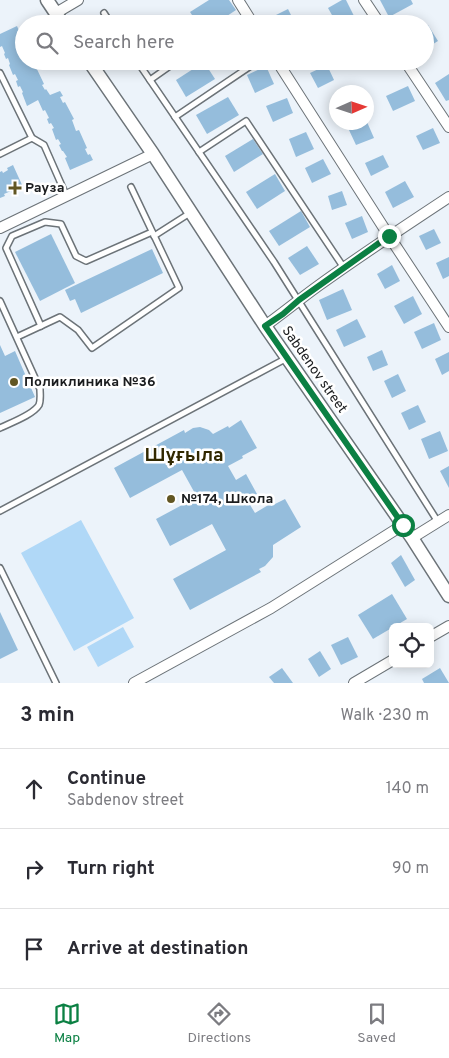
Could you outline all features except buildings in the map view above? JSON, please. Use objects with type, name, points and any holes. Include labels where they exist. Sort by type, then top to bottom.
[{"type":"street","points":[[47,0],[57,15]]},
{"type":"street","points":[[64,15],[78,0]]},
{"type":"street","points":[[238,0],[247,15]]},
{"type":"street","points":[[364,0],[374,15]]},
{"type":"street","name":"Sabdenov street","points":[[95,70],[192,212],[265,326],[412,538],[449,596]]},
{"type":"street","points":[[283,70],[449,327]]},
{"type":"street","points":[[411,70],[449,127]]},
{"type":"street","points":[[0,228],[153,154]]},
{"type":"street","points":[[265,326],[389,236],[449,197]]},
{"type":"street","points":[[412,538],[449,515]]},
{"type":"street","points":[[134,683],[271,608],[403,525]]},
{"type":"street","points":[[434,635],[449,626]]},
{"type":"street","points":[[354,683],[389,662]]},
{"type":"lane","points":[[143,70],[299,300],[438,522]]},
{"type":"lane","points":[[150,80],[164,70]]},
{"type":"lane","points":[[175,116],[244,70]]},
{"type":"lane","points":[[0,73],[32,138],[44,145],[66,195]]},
{"type":"lane","points":[[199,152],[246,120],[344,268]]},
{"type":"lane","points":[[0,154],[32,138]]},
{"type":"lane","points":[[17,337],[60,317],[78,330],[92,348],[180,288],[131,188]]},
{"type":"lane","points":[[41,326],[6,248],[12,236],[45,222],[61,224],[76,256],[86,261],[153,234],[192,212]]},
{"type":"lane","points":[[0,301],[40,389],[41,397],[34,411],[0,428]]},
{"type":"lane","points":[[0,511],[287,358]]},
{"type":"lane","points":[[0,568],[56,683]]},
{"type":"shaded area","points":[[81,520],[134,618],[74,651],[21,553]]},
{"type":"shaded area","points":[[123,627],[134,647],[98,667],[87,647]]},
{"type":"place","name":"Рауза","points":[[15,188]]},
{"type":"place","name":"Поликлиника №36","points":[[14,382]]},
{"type":"place","name":"№174, Школа","points":[[171,499]]},
{"type":"district","name":"Шұғыла","points":[[184,456]]},
{"type":"route","points":[[389,236],[265,326],[403,525]]}]
